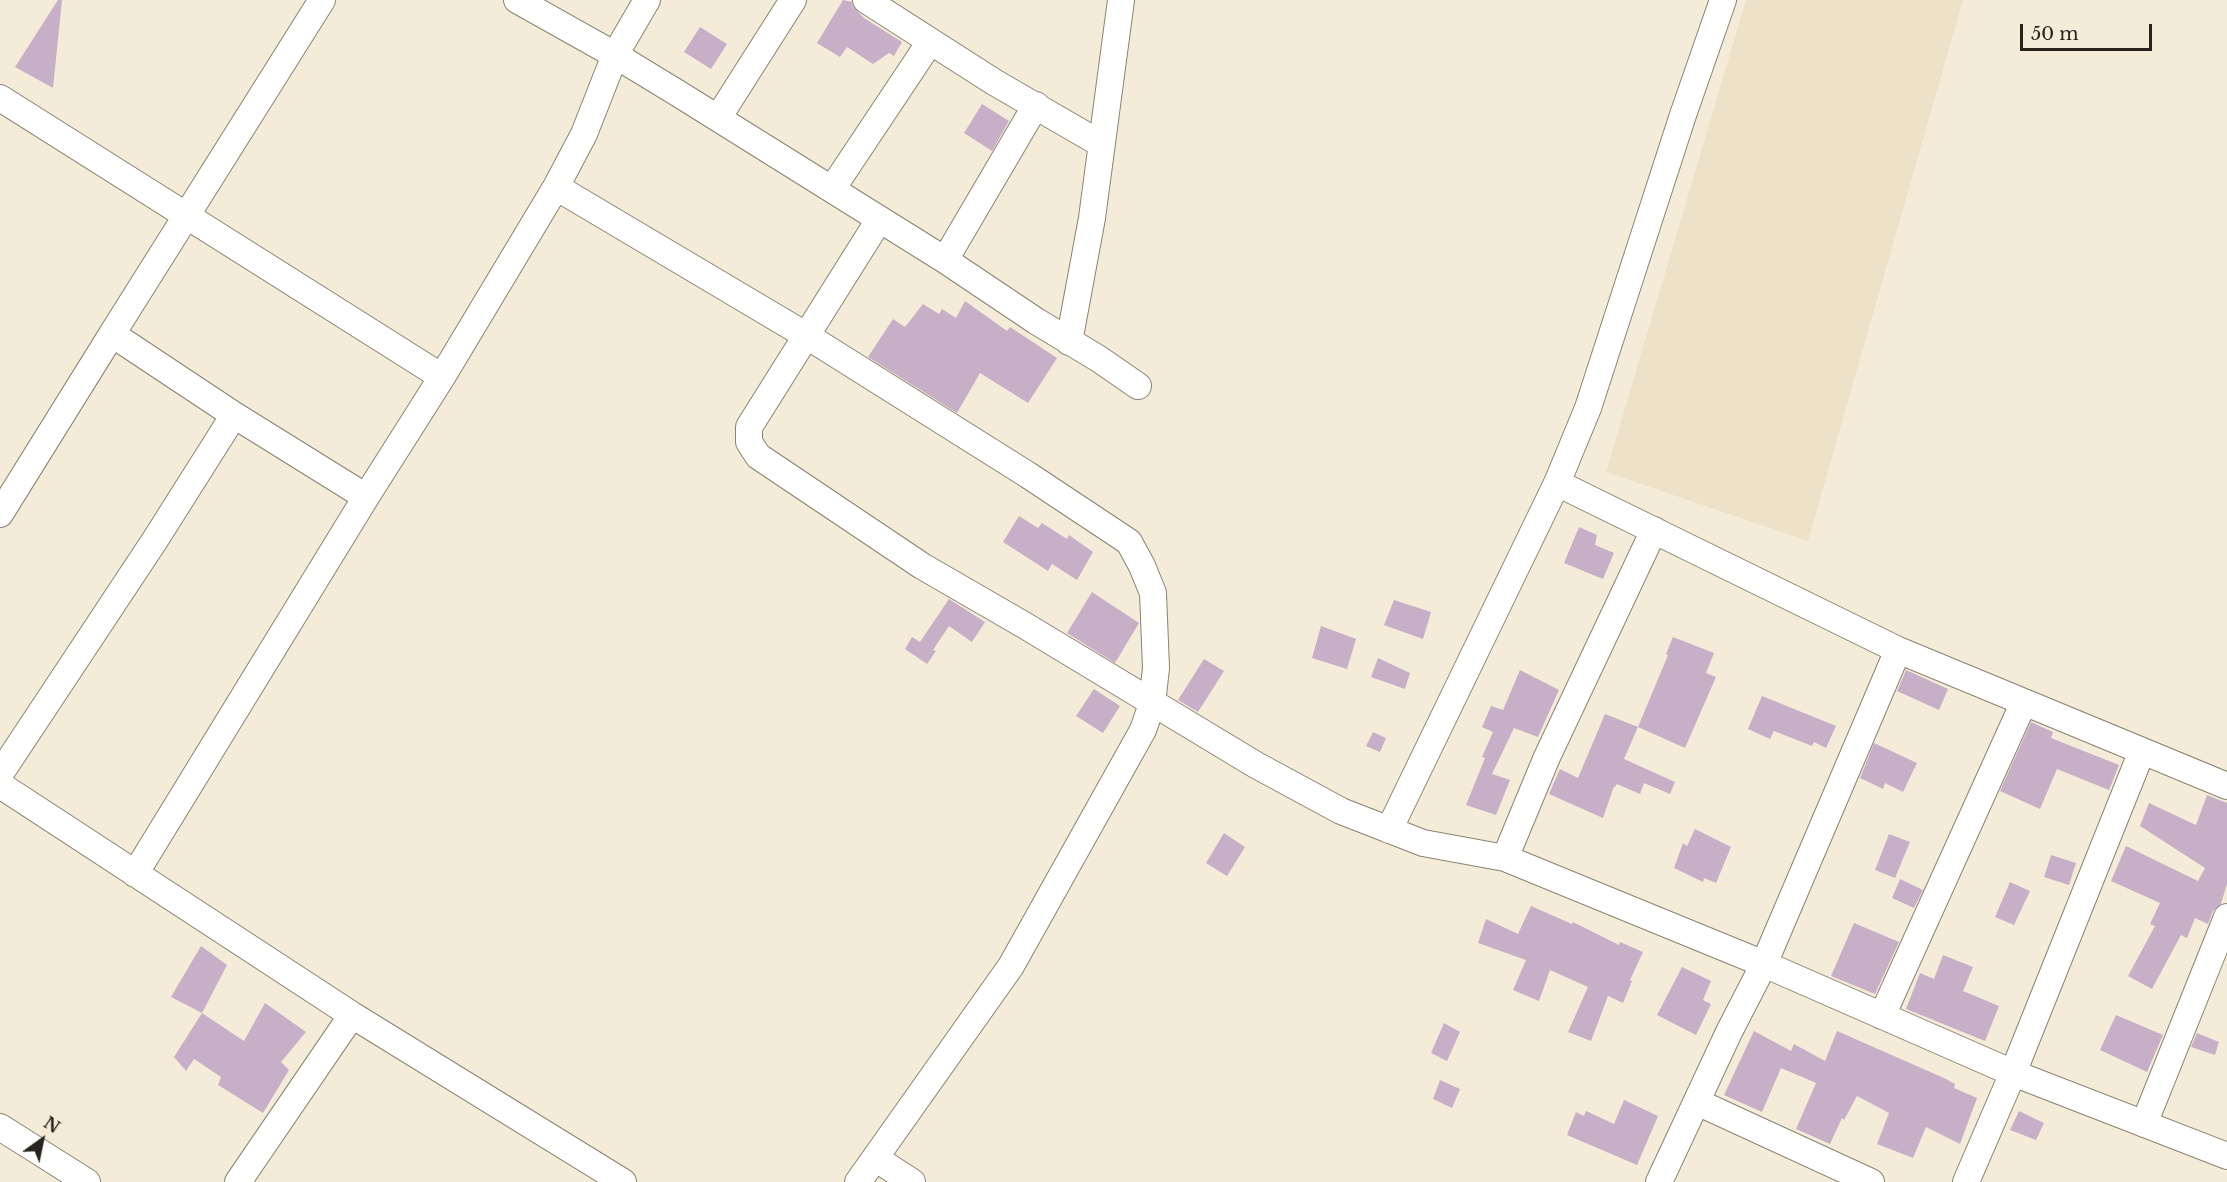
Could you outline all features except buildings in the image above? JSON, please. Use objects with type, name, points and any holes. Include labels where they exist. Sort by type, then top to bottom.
[{"type":"street","points":[[0,514],[322,0]]},
{"type":"street","points":[[517,0],[615,55],[718,118],[945,260],[1138,386]]},
{"type":"street","points":[[135,874],[442,377],[556,187],[584,134],[615,55],[647,0]]},
{"type":"street","points":[[718,118],[793,0]]},
{"type":"street","points":[[866,0],[994,82],[1101,144]]},
{"type":"street","points":[[1070,342],[1092,218],[1121,0]]},
{"type":"street","points":[[1389,830],[1557,483],[1588,408],[1679,126],[1723,0]]},
{"type":"street","points":[[832,189],[930,42]]},
{"type":"street","points":[[0,98],[442,377]]},
{"type":"street","points":[[945,260],[1036,105]]},
{"type":"street","points":[[556,187],[807,336],[1028,475],[1129,542],[1153,593],[1156,668],[1152,704],[1143,730],[1011,966],[858,1182]]},
{"type":"street","points":[[879,220],[749,427],[750,442],[758,456],[922,566],[1024,625],[1152,704],[1331,806],[1423,843],[1505,858],[1764,964],[2013,1073],[2227,1156]]},
{"type":"street","points":[[112,334],[234,415],[366,497]]},
{"type":"street","points":[[0,774],[155,540],[234,415]]},
{"type":"street","points":[[1557,483],[1898,650],[2227,786]]},
{"type":"street","points":[[1505,858],[1547,756],[1654,530]]},
{"type":"street","points":[[1659,1182],[1729,1032],[1764,964],[1898,650]]},
{"type":"street","points":[[1882,1016],[2024,702]]},
{"type":"street","points":[[1966,1182],[2013,1073],[2142,751]]},
{"type":"street","points":[[0,785],[352,1015],[623,1182]]},
{"type":"street","points":[[2144,1124],[2227,916]]},
{"type":"street","points":[[238,1182],[352,1015]]},
{"type":"street","points":[[1697,1102],[1871,1182]]},
{"type":"street","points":[[0,1127],[87,1182]]},
{"type":"street","points":[[876,1158],[912,1182]]},
{"type":"shaded area","points":[[1746,0],[1963,0],[1808,541],[1606,472]]}]
